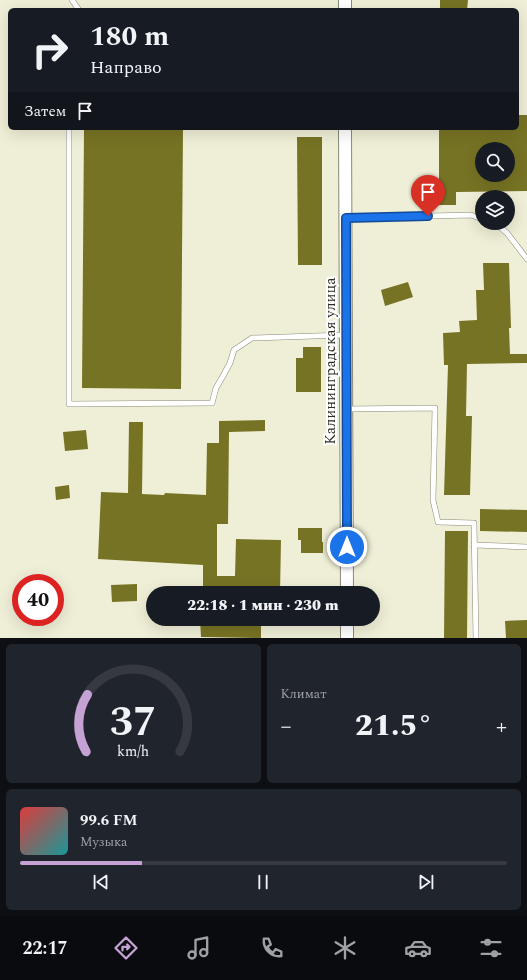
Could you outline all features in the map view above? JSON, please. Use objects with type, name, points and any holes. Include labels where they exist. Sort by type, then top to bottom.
[{"type":"street","name":"Калининградская улица","points":[[346,130],[347,586]]},
{"type":"street","points":[[347,626],[347,638]]},
{"type":"lane","points":[[69,130],[69,404],[212,402],[216,388],[227,370],[234,350],[252,338],[346,335]]},
{"type":"lane","points":[[346,218],[475,217]]},
{"type":"lane","points":[[503,230],[527,259]]},
{"type":"lane","points":[[346,409],[434,408],[433,500],[438,522],[474,523],[476,638]]},
{"type":"lane","points":[[474,545],[527,547]]},
{"type":"shaded area","points":[[0,0],[527,0],[527,638],[0,638]]},
{"type":"building","points":[[440,0],[468,0],[467,8],[440,8]]},
{"type":"building","points":[[519,115],[527,115],[527,191],[475,190],[475,192],[456,192],[456,205],[439,205],[439,130],[519,130]]},
{"type":"building","points":[[84,130],[183,130],[181,389],[82,388]]},
{"type":"building","points":[[297,137],[322,137],[322,265],[298,265]]},
{"type":"building","points":[[483,263],[509,263],[511,328],[509,328],[510,354],[527,354],[527,363],[467,364],[466,416],[472,416],[470,495],[444,495],[448,365],[444,365],[443,333],[460,332],[459,321],[477,320],[476,290],[484,290]]},
{"type":"building","points":[[408,282],[413,297],[385,306],[381,290]]},
{"type":"building","points":[[303,347],[321,347],[321,392],[296,392],[296,358],[303,358]]},
{"type":"building","points":[[265,420],[265,431],[229,432],[228,524],[217,524],[217,576],[235,576],[236,539],[281,540],[280,586],[203,586],[203,565],[98,559],[101,492],[128,493],[129,422],[143,422],[142,494],[164,495],[165,493],[206,495],[207,443],[219,443],[219,421]]},
{"type":"building","points":[[86,430],[88,449],[65,451],[63,432]]},
{"type":"building","points":[[69,485],[70,498],[56,500],[55,487]]},
{"type":"building","points":[[480,509],[527,510],[527,532],[480,531]]},
{"type":"building","points":[[298,528],[322,528],[323,553],[301,553],[301,540],[298,540]]},
{"type":"building","points":[[445,531],[468,531],[467,638],[444,638]]},
{"type":"building","points":[[137,584],[137,601],[112,602],[111,585]]},
{"type":"building","points":[[527,620],[527,638],[506,638],[505,621]]},
{"type":"building","points":[[200,626],[261,626],[261,638],[201,637]]},
{"type":"route","points":[[347,547],[346,218],[428,216]]}]
